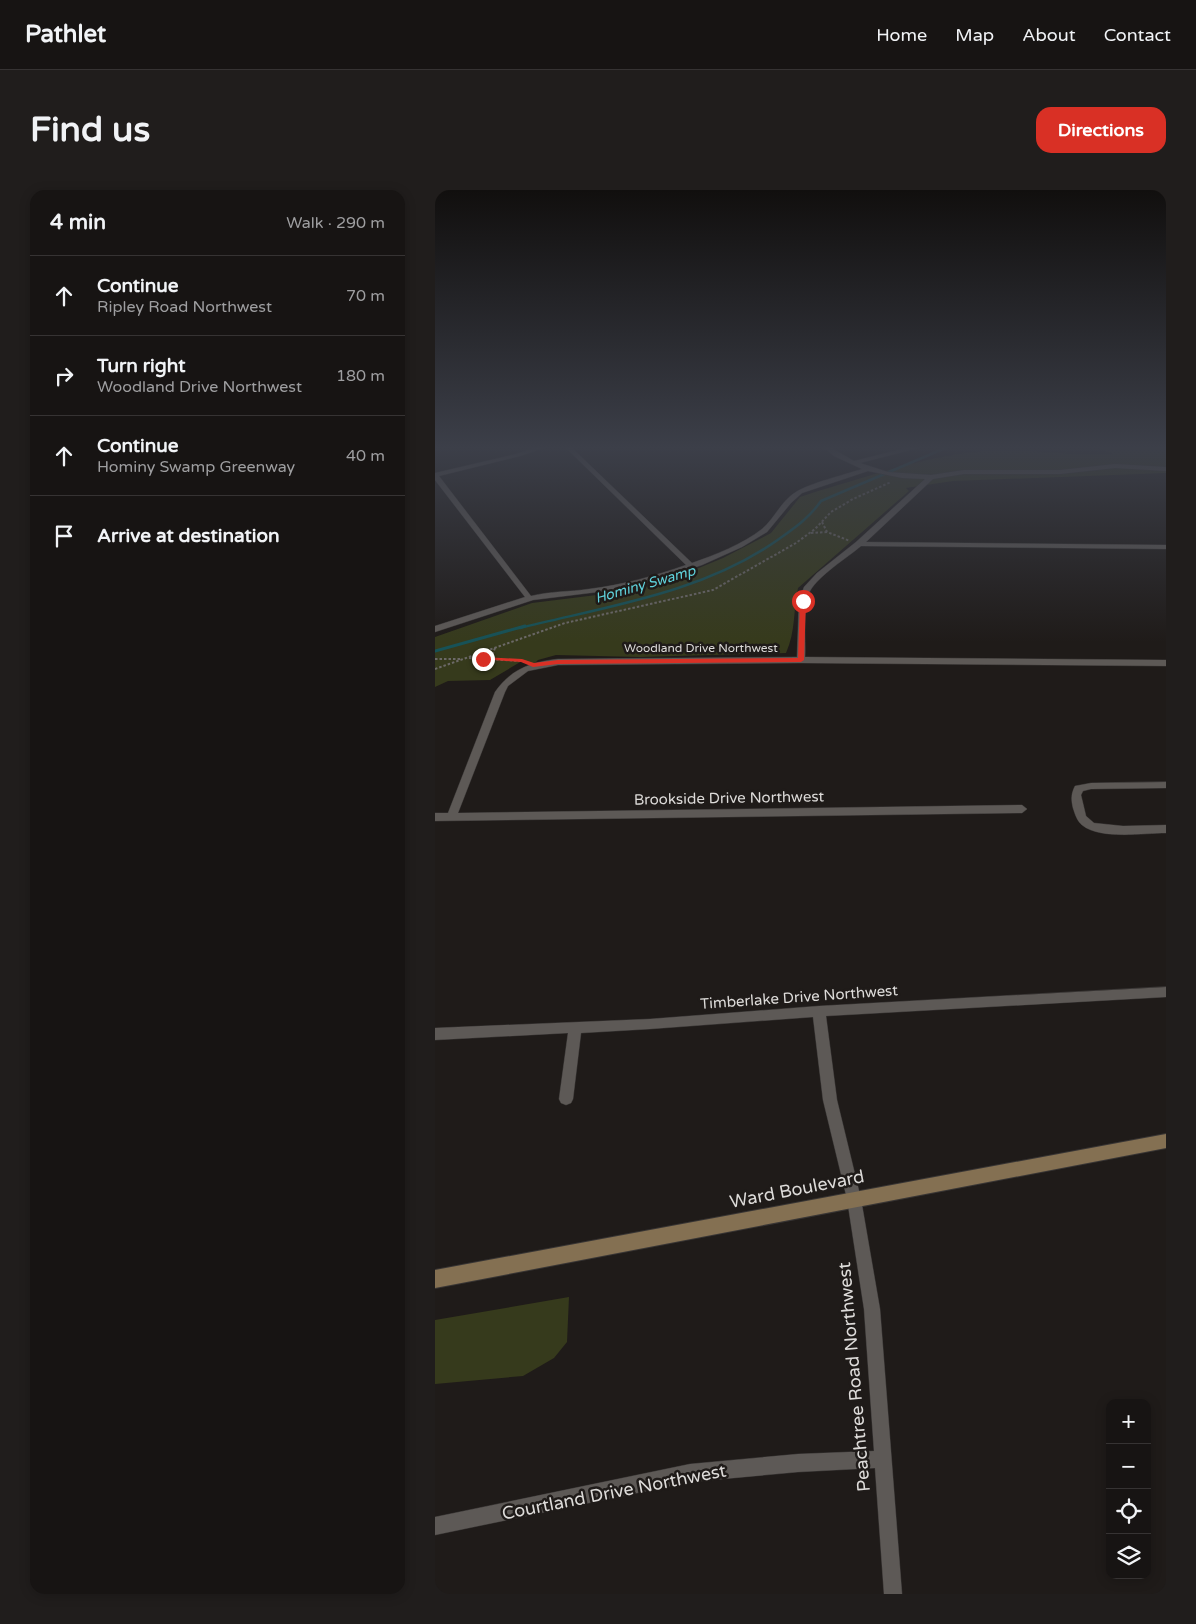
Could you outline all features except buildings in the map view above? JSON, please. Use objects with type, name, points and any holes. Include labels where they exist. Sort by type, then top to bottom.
[{"type":"main road","name":"Ward Boulevard","points":[[435,1279],[1166,1141]]},
{"type":"street","points":[[463,512],[529,599]]},
{"type":"street","points":[[635,512],[691,565]]},
{"type":"street","points":[[435,629],[529,599],[619,586],[691,565],[757,536],[774,523],[782,512]]},
{"type":"street","points":[[801,660],[803,601],[807,589],[820,575],[859,544],[893,512]]},
{"type":"street","points":[[859,544],[1166,547]]},
{"type":"street","name":"Woodland Drive Northwest","points":[[452,816],[500,692],[511,678],[533,665],[558,662],[801,660],[1166,662]]},
{"type":"street","points":[[1166,785],[1091,786],[1079,788],[1076,795],[1083,820],[1089,825],[1102,829],[1166,829]]},
{"type":"street","name":"Brookside Drive Northwest","points":[[435,816],[1022,810]]},
{"type":"street","name":"Timberlake Drive Northwest","points":[[435,1034],[575,1028],[819,1011],[1166,992]]},
{"type":"street","name":"Peachtree Road Northwest","points":[[819,1011],[830,1100],[854,1199],[872,1309],[893,1594]]},
{"type":"street","points":[[566,1100],[575,1028]]},
{"type":"street","name":"Courtland Drive Northwest","points":[[435,1526],[690,1474],[798,1462],[883,1459]]},
{"type":"path","points":[[435,669],[565,623],[713,590],[761,565],[809,533],[832,512]]},
{"type":"path","points":[[822,522],[827,532]]},
{"type":"path","points":[[809,533],[827,532],[859,544]]},
{"type":"path","points":[[496,648],[492,656],[500,660]]},
{"type":"path","points":[[435,659],[468,658],[522,661],[533,665]]},
{"type":"green space","points":[[788,512],[886,512],[798,588],[793,629],[786,653],[640,657],[556,655],[538,660],[533,665],[522,661],[490,680],[448,681],[435,687],[435,637],[532,603],[629,591],[665,582],[723,558],[771,533]]},
{"type":"green space","points":[[569,1297],[567,1342],[554,1358],[523,1376],[435,1384],[435,1320]]},
{"type":"waterway","name":"Hominy Swamp","points":[[520,628],[654,596],[719,573],[779,539],[797,526],[812,512]]},
{"type":"waterway","name":"Hominy Swamp","points":[[435,651],[525,626]]},
{"type":"route","points":[[483,659],[522,661],[533,665],[558,662],[801,660],[803,601]]}]
